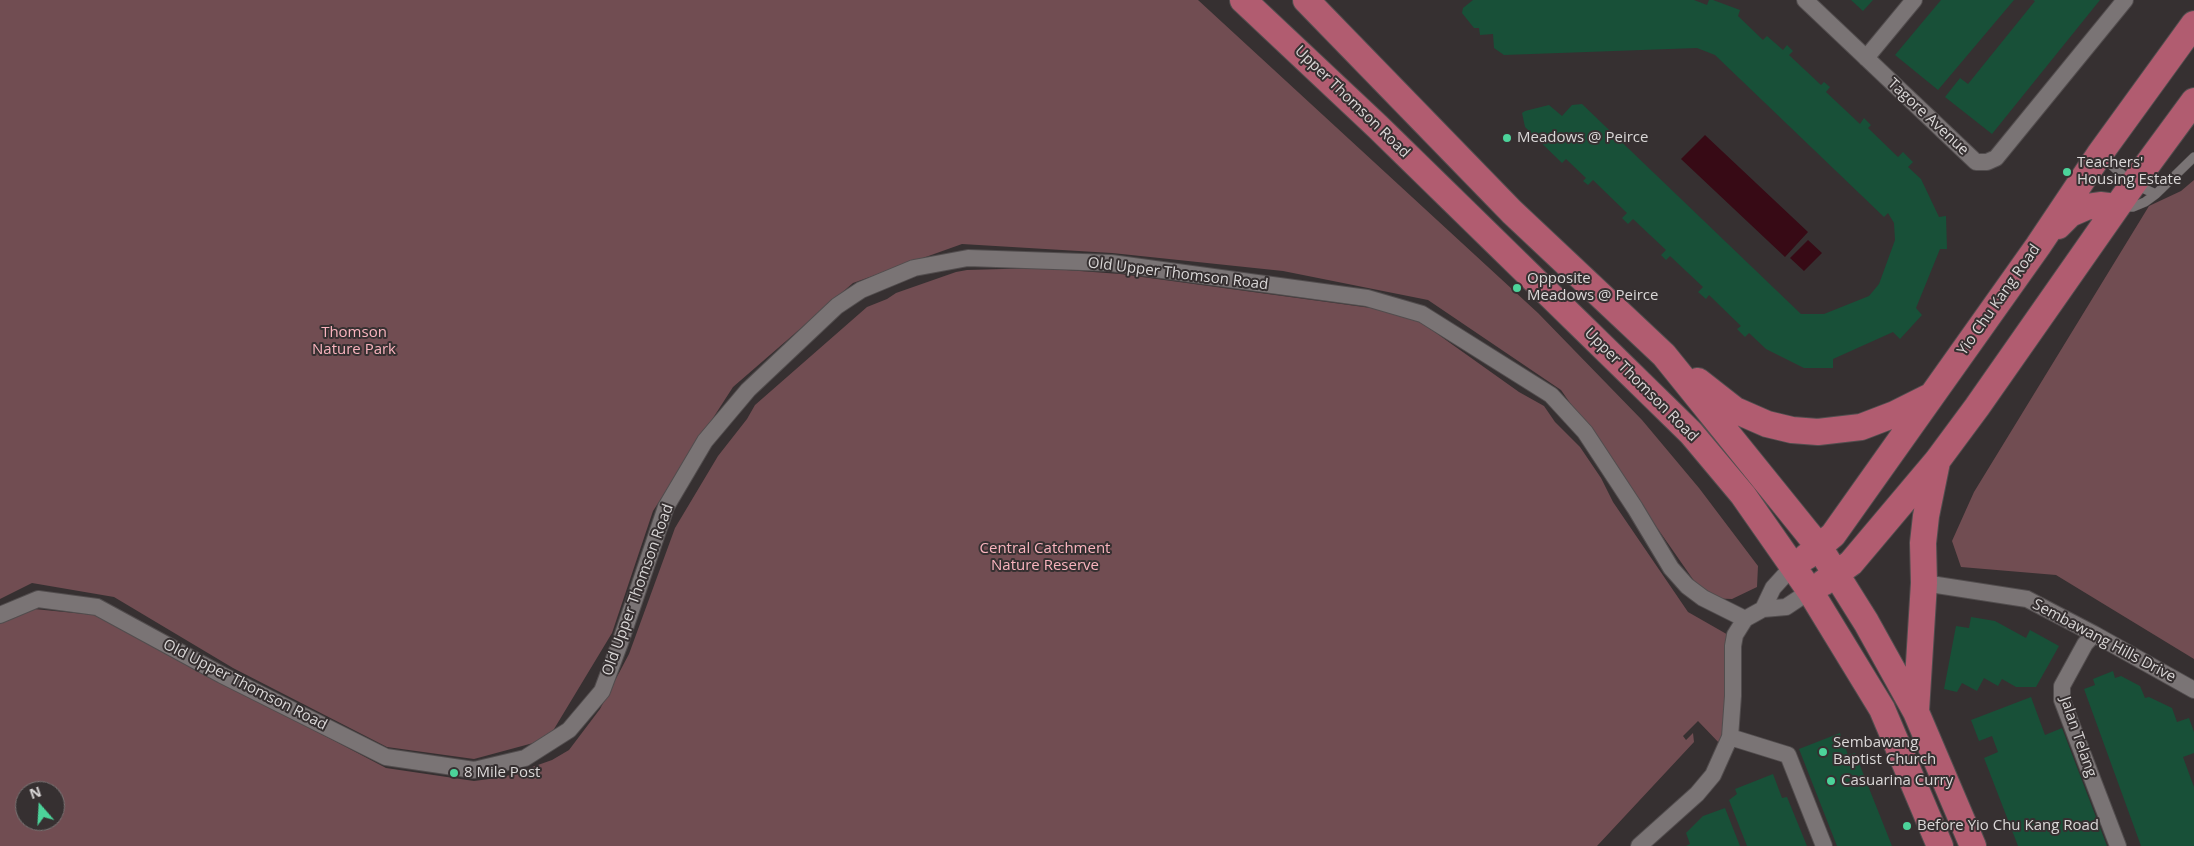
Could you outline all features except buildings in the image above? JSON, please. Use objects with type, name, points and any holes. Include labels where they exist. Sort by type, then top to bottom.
[{"type":"main road","name":"Upper Thomson Road","points":[[1244,0],[1386,134],[1691,433],[1743,495],[1810,591],[1882,709],[1940,846]]},
{"type":"main road","name":"Upper Thomson Road","points":[[1316,6],[1512,212],[1664,355],[1819,547],[1866,622],[1916,712],[1973,846]]},
{"type":"main road","name":"Yio Chu Kang Road","points":[[1793,566],[1833,535],[2038,246],[2099,155],[2194,24]]},
{"type":"main road","points":[[1810,591],[1851,564],[1937,461],[2116,207],[2144,189],[2194,101]]},
{"type":"main road","points":[[2038,246],[2070,214],[2093,206],[2116,207]]},
{"type":"main road","points":[[1664,355],[1736,410],[1767,424],[1792,430],[1818,432],[1861,427],[1895,414],[1932,396]]},
{"type":"main road","points":[[1916,712],[1924,583],[1923,543],[1926,516],[1937,461]]},
{"type":"street","name":"Tagore Avenue","points":[[1805,0],[1976,162],[1987,162],[1996,158],[2125,0]]},
{"type":"street","points":[[1866,58],[1914,0]]},
{"type":"street","name":"Old Upper Thomson Road","points":[[0,615],[38,599],[97,607],[222,675],[386,757],[474,770],[525,758],[569,730],[602,691],[666,507],[705,441],[748,390],[837,306],[861,290],[914,268],[968,258],[1111,263],[1367,298],[1422,314],[1551,395],[1585,432],[1635,508],[1671,568],[1687,586],[1703,598],[1745,619]]},
{"type":"street","points":[[1764,609],[1773,588],[1793,566]]},
{"type":"street","name":"Sembawang Hills Drive","points":[[1924,583],[2027,599],[2194,690]]},
{"type":"street","points":[[1649,842],[1697,794],[1713,774],[1730,737],[1733,696],[1733,646],[1735,636],[1745,619],[1764,609],[1786,608],[1810,591]]},
{"type":"street","name":"Jalan Telang","points":[[2094,634],[2085,644],[2062,686],[2062,700],[2118,846]]},
{"type":"street","points":[[1730,737],[1788,755],[1824,846]]},
{"type":"lane","points":[[2099,155],[2144,189],[2194,157]]},
{"type":"green space","name":"Thomson Nature Park","points":[[0,0],[1198,0],[1538,313],[1642,420],[1699,488],[1758,566],[1757,587],[1732,599],[1706,598],[1561,390],[1428,300],[1283,271],[1112,253],[962,244],[853,283],[733,387],[653,511],[612,633],[548,739],[474,759],[387,747],[233,668],[114,597],[32,583],[0,599]]},
{"type":"green space","points":[[2194,180],[2194,659],[2056,575],[1961,567],[1952,541],[1974,492],[2149,206],[2181,191]]},
{"type":"green space","name":"Central Catchment Nature Reserve","points":[[1039,268],[1120,274],[1408,313],[1519,392],[1544,406],[1555,422],[1580,447],[1601,478],[1613,502],[1688,612],[1730,636],[1722,746],[1698,721],[1683,736],[1686,740],[1693,733],[1694,742],[1597,846],[0,846],[0,618],[24,608],[95,615],[386,768],[474,781],[504,777],[552,760],[569,750],[600,709],[629,654],[675,528],[718,456],[747,419],[755,405],[867,307],[896,293],[956,272]]},
{"type":"shaded area","points":[[1705,135],[1808,232],[1785,257],[1681,159]]},
{"type":"shaded area","points":[[1808,240],[1822,253],[1804,271],[1790,258]]},
{"type":"place","name":"Meadows @ Peirce","points":[[1507,138]]},
{"type":"place","name":"Teachers' Housing Estate","points":[[2067,172]]},
{"type":"place","name":"Opposite Meadows @ Peirce","points":[[1517,288]]},
{"type":"place","name":"Sembawang Baptist Church","points":[[1823,752]]},
{"type":"place","name":"8 Mile Post","points":[[454,773]]},
{"type":"place","name":"Casuarina Curry","points":[[1831,781]]},
{"type":"place","name":"Before Yio Chu Kang Road","points":[[1907,826]]}]
